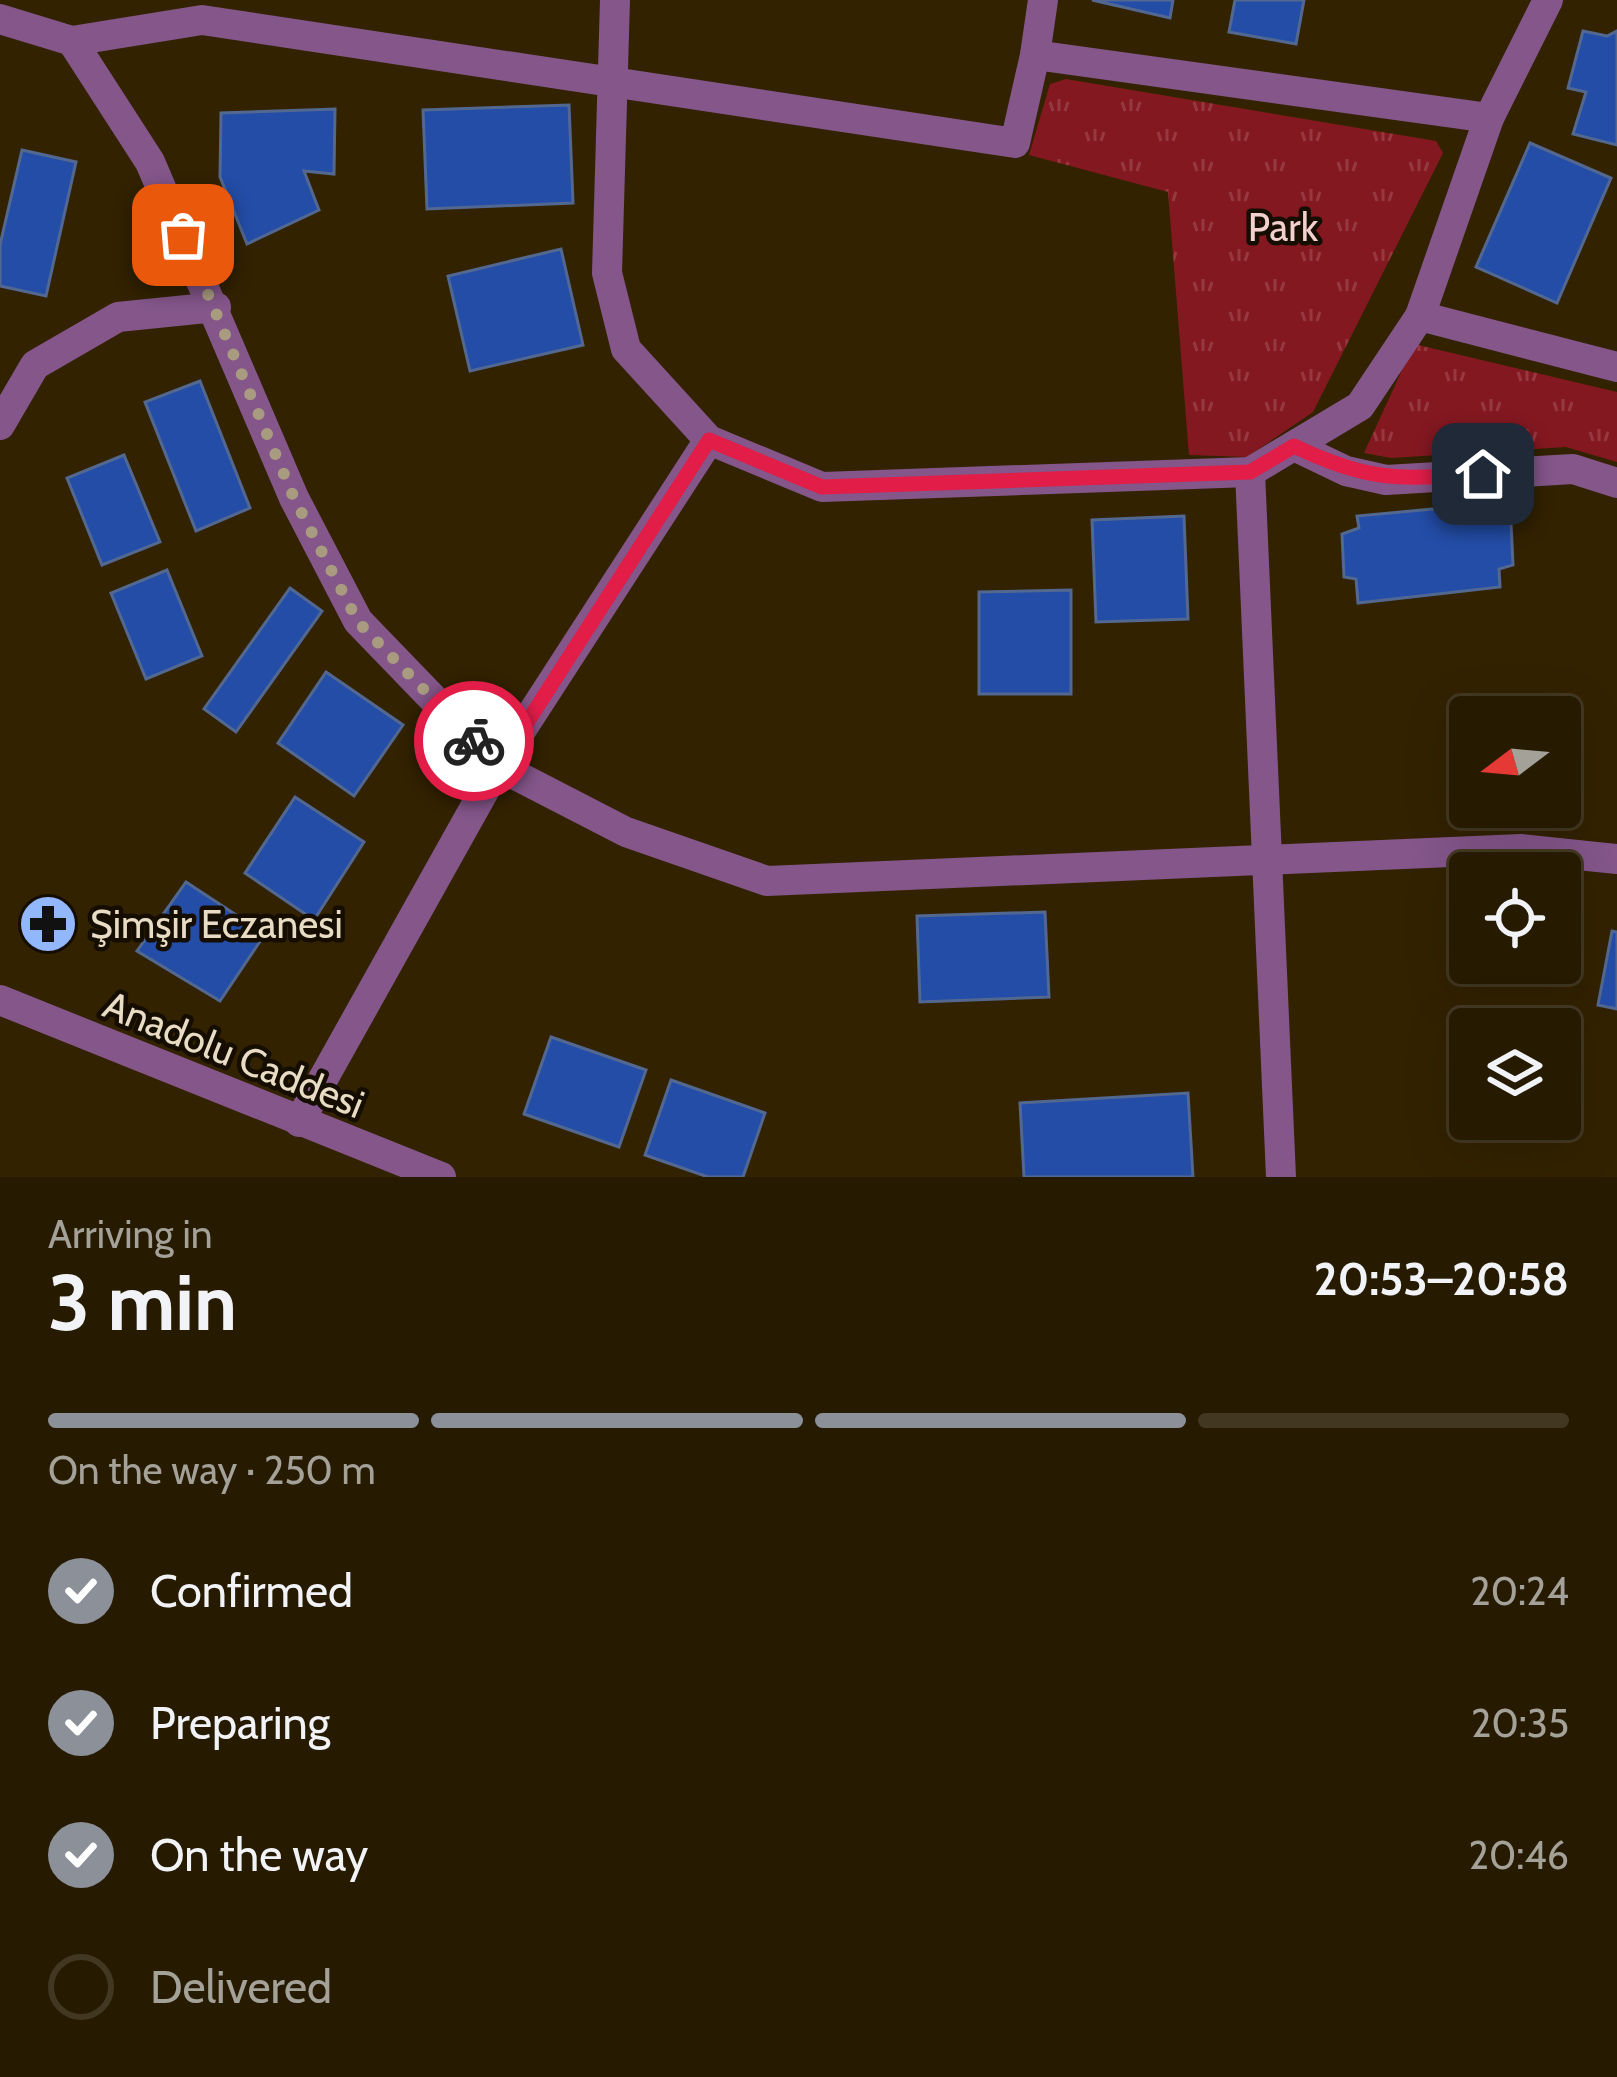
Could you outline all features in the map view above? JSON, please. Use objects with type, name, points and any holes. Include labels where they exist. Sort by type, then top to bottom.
[{"type":"street","points":[[614,0],[607,273],[626,349],[709,440],[822,487],[1250,472],[1360,406],[1420,316],[1489,118],[1548,0]]},
{"type":"street","points":[[0,19],[72,41],[202,20],[1015,143],[1043,0]]},
{"type":"street","points":[[72,41],[150,162],[294,498],[358,622],[499,766],[626,832],[767,881],[1522,849],[1617,859]]},
{"type":"street","points":[[1035,55],[1489,118]]},
{"type":"street","points":[[0,424],[35,364],[118,317],[216,307]]},
{"type":"street","points":[[1420,316],[1617,367]]},
{"type":"street","points":[[299,1122],[499,766],[709,440]]},
{"type":"street","points":[[1294,446],[1346,471],[1386,480],[1573,469],[1617,483]]},
{"type":"street","points":[[1250,472],[1281,1177]]},
{"type":"street","name":"Anadolu Caddesi","points":[[0,1000],[441,1177]]},
{"type":"green space","name":"Park","points":[[1066,79],[1436,141],[1443,153],[1313,412],[1247,457],[1189,455],[1168,192],[1029,155],[1050,84]]},
{"type":"green space","points":[[1414,344],[1617,392],[1617,462],[1566,447],[1391,458],[1364,453]]},
{"type":"building","points":[[1092,0],[1173,0],[1170,18]]},
{"type":"building","points":[[1235,0],[1304,0],[1296,44],[1229,32]]},
{"type":"building","points":[[1583,31],[1607,36],[1617,31],[1617,145],[1573,134],[1586,92],[1568,88]]},
{"type":"building","points":[[569,105],[573,203],[427,209],[423,110]]},
{"type":"building","points":[[335,109],[334,174],[304,171],[319,210],[247,244],[220,177],[221,113]]},
{"type":"building","points":[[1530,143],[1611,178],[1557,303],[1476,267]]},
{"type":"building","points":[[22,150],[76,162],[46,296],[0,286],[0,245]]},
{"type":"building","points":[[561,249],[583,345],[470,371],[448,276]]},
{"type":"building","points":[[200,381],[250,508],[196,531],[145,402]]},
{"type":"building","points":[[124,455],[160,542],[102,565],[67,478]]},
{"type":"building","points":[[1498,503],[1500,522],[1511,523],[1513,565],[1499,569],[1500,587],[1358,603],[1356,579],[1344,577],[1342,534],[1359,528],[1357,516]]},
{"type":"building","points":[[1184,516],[1188,619],[1096,622],[1092,520]]},
{"type":"building","points":[[167,570],[202,656],[146,679],[111,593]]},
{"type":"building","points":[[290,588],[322,611],[236,732],[204,709]]},
{"type":"building","points":[[1071,590],[1071,694],[979,694],[979,592]]},
{"type":"building","points":[[326,672],[403,725],[354,796],[278,743]]},
{"type":"building","points":[[295,797],[364,842],[314,920],[245,873]]},
{"type":"building","points":[[186,882],[265,934],[220,1001],[137,951]]},
{"type":"building","points":[[1045,912],[1049,997],[920,1002],[917,916]]},
{"type":"building","points":[[1612,931],[1617,932],[1617,1009],[1598,1005]]},
{"type":"building","points":[[551,1037],[646,1070],[619,1147],[524,1114]]},
{"type":"building","points":[[671,1080],[765,1113],[743,1177],[708,1177],[645,1155]]},
{"type":"building","points":[[1188,1093],[1193,1177],[1024,1177],[1020,1103]]},
{"type":"way so far","points":[[183,235],[294,498],[358,622],[474,741]]},
{"type":"place","name":"Şimşir Eczanesi","points":[[48,924]]},
{"type":"route","points":[[474,741],[499,766],[709,440],[822,487],[1250,472],[1294,446],[1346,471],[1386,480],[1483,474]]}]
